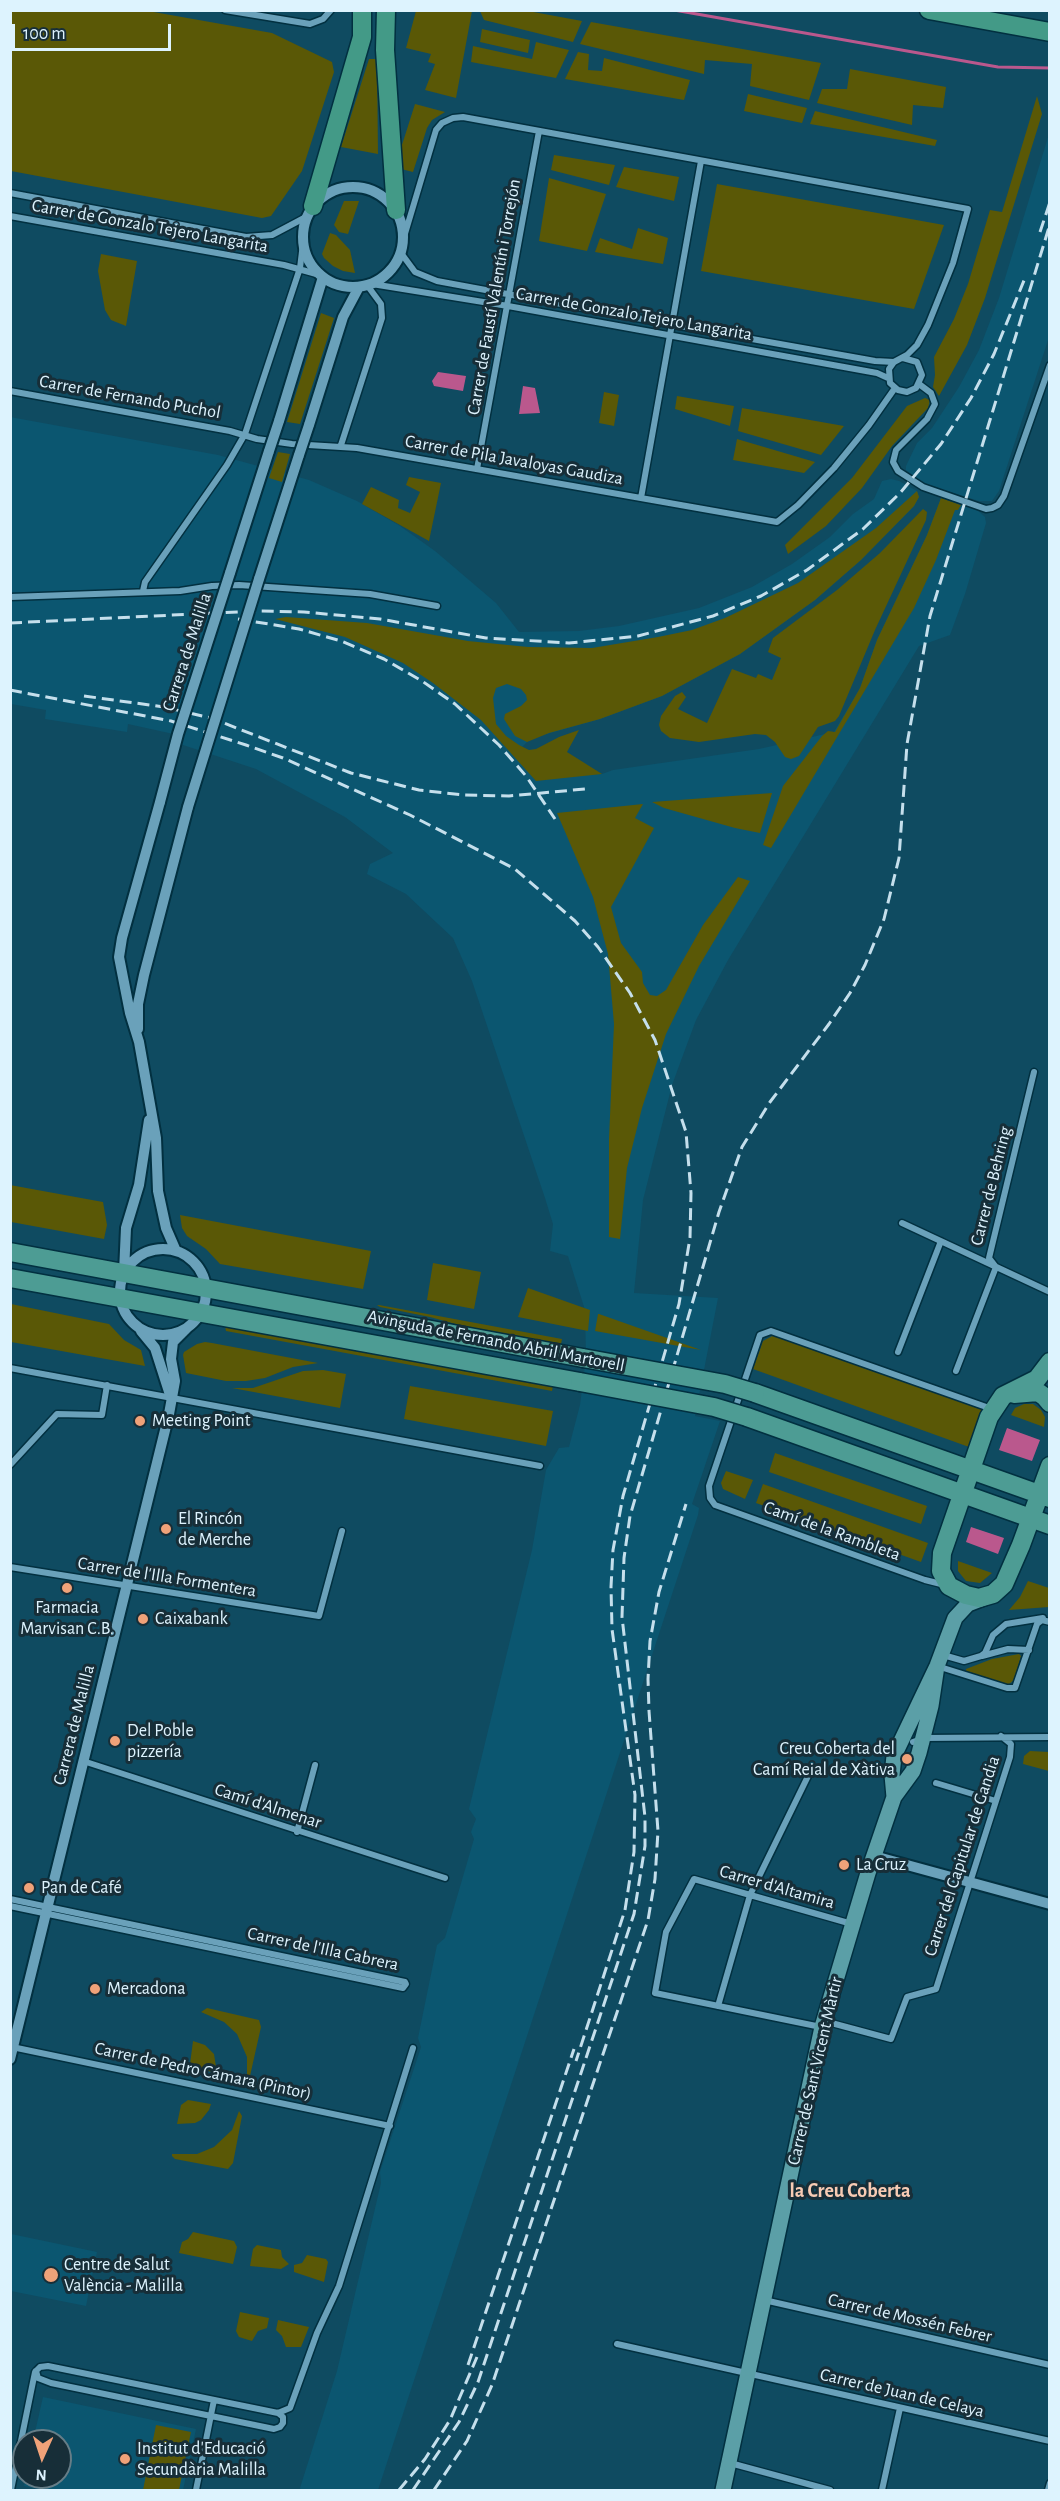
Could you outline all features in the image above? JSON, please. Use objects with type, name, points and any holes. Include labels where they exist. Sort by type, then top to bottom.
[{"type":"highway","points":[[310,211],[362,37],[362,10]]},
{"type":"highway","points":[[386,10],[386,50],[396,210]]},
{"type":"highway","points":[[929,10],[1050,32]]},
{"type":"main road","name":"Avinguda de Fernando Abril Martorell","points":[[10,1252],[725,1384],[1044,1496]]},
{"type":"main road","name":"Avinguda de Fernando Abril Martorell","points":[[10,1278],[714,1407],[1050,1525]]},
{"type":"main road","points":[[955,1618],[949,1586],[940,1571],[940,1562],[970,1470],[998,1402],[1049,1371]]},
{"type":"main road","points":[[998,1402],[1038,1392],[1050,1403]]},
{"type":"main road","points":[[955,1618],[968,1604],[998,1591],[1004,1584],[1031,1518],[1044,1496],[1050,1466]]},
{"type":"main road","points":[[949,1586],[966,1595],[987,1597]]},
{"type":"main road","name":"Carrer de Sant Vicent Màrtir","points":[[894,1797],[892,1766],[898,1748],[939,1660],[955,1618]]},
{"type":"main road","name":"Carrer de Sant Vicent Màrtir","points":[[723,2490],[823,2024],[852,1924],[894,1797],[913,1771],[934,1693],[939,1660]]},
{"type":"main road","points":[[898,1748],[905,1742],[919,1744]]},
{"type":"main road","points":[[892,1766],[894,1772],[900,1777],[909,1775],[913,1771]]},
{"type":"street","points":[[225,10],[310,24],[323,19],[331,10]]},
{"type":"street","points":[[303,243],[306,255],[321,276],[340,285],[366,285],[384,276],[394,266],[401,253],[433,137],[442,123],[463,117],[968,209],[946,285],[917,345],[916,354],[922,375],[920,384],[907,392],[895,388],[888,378],[889,369],[894,362],[903,358],[917,345]]},
{"type":"street","name":"Carrer de Faustí Valentín i Torrejón","points":[[477,469],[539,131]]},
{"type":"street","points":[[641,498],[701,161]]},
{"type":"street","points":[[143,591],[145,582],[227,465],[245,434],[300,268],[310,211],[325,195],[339,188],[355,186],[371,190],[385,198],[396,210],[402,223],[404,237]]},
{"type":"street","name":"Carrer de Gonzalo Tejero Langarita","points":[[10,193],[246,237],[272,235],[310,211]]},
{"type":"street","name":"Carrer de Gonzalo Tejero Langarita","points":[[10,216],[300,268],[321,276]]},
{"type":"street","name":"Carrer de Gonzalo Tejero Langarita","points":[[401,253],[410,266],[423,276],[437,281],[875,361],[894,362]]},
{"type":"street","name":"Carrera de Malilla","points":[[176,1251],[166,1228],[158,1191],[156,1138],[119,957],[122,938],[178,734],[279,421],[321,276]]},
{"type":"street","points":[[341,446],[382,318],[381,304],[366,285]]},
{"type":"street","name":"Carrer de Gonzalo Tejero Langarita","points":[[366,285],[508,306],[877,373],[888,378]]},
{"type":"street","name":"Carrera de Malilla","points":[[138,1042],[138,1004],[144,975],[188,807],[343,317],[366,285]]},
{"type":"street","points":[[903,358],[912,359],[920,366]]},
{"type":"street","points":[[920,384],[934,399],[933,411],[896,450],[893,462],[898,471],[923,487],[986,508],[998,506],[1005,496],[1050,365]]},
{"type":"street","name":"Carrer de Pila Javaloyas Gaudiza","points":[[245,434],[257,439],[292,444],[341,446],[777,522],[798,505],[834,468],[895,388]]},
{"type":"street","name":"Carrer de Fernando Puchol","points":[[10,391],[245,434]]},
{"type":"street","points":[[10,597],[180,591],[239,585],[370,594],[437,606]]},
{"type":"street","name":"Carrer de Behring","points":[[956,1371],[996,1267],[989,1258],[1034,1072]]},
{"type":"street","name":"Carrera de Malilla","points":[[120,1298],[126,1228],[139,1185],[150,1117]]},
{"type":"street","points":[[902,1223],[1050,1292]]},
{"type":"street","points":[[898,1352],[941,1241]]},
{"type":"street","points":[[124,1272],[134,1260],[147,1252],[161,1248],[189,1257],[199,1267],[206,1287],[206,1300],[201,1313]]},
{"type":"street","points":[[120,1298],[127,1316],[150,1339],[155,1348],[171,1398]]},
{"type":"street","name":"Carrera de Malilla","points":[[10,2060],[175,1381],[171,1359],[173,1342],[201,1313]]},
{"type":"street","points":[[137,1326],[147,1332],[164,1335],[187,1328]]},
{"type":"street","name":"Camí de la Rambleta","points":[[949,1586],[925,1580],[715,1505],[710,1498],[709,1486],[760,1335],[771,1331],[998,1402]]},
{"type":"street","points":[[10,1368],[540,1466]]},
{"type":"street","points":[[10,1465],[57,1414],[102,1415],[107,1386]]},
{"type":"street","name":"Carrer de l'Illa Formentera","points":[[10,1567],[319,1616],[342,1531]]},
{"type":"street","points":[[939,1660],[1011,1689],[1017,1685],[1037,1624],[1042,1620],[1050,1620]]},
{"type":"street","points":[[981,1656],[985,1653],[993,1635],[1006,1624],[1050,1620]]},
{"type":"street","points":[[939,1660],[964,1661],[1008,1649],[1029,1650]]},
{"type":"street","points":[[919,1744],[1001,1736],[1050,1737]]},
{"type":"street","name":"Carrer del Capitular de Gandia","points":[[823,2024],[891,2038],[907,1997],[936,1989],[1011,1749],[1011,1744],[1001,1736]]},
{"type":"street","name":"Camí d'Almenar","points":[[82,1761],[444,1878]]},
{"type":"street","points":[[297,1832],[315,1765]]},
{"type":"street","points":[[811,1770],[750,1895],[718,2006],[823,2024]]},
{"type":"street","points":[[936,1783],[996,1801]]},
{"type":"street","points":[[874,1856],[1050,1904]]},
{"type":"street","name":"Carrer d'Altamira","points":[[718,2006],[655,1993],[666,1932],[694,1880],[852,1924]]},
{"type":"street","name":"Carrer de l'Illa Cabrera","points":[[10,1899],[47,1910],[403,1989],[406,1984],[47,1910],[10,1906]]},
{"type":"street","name":"Carrer de Pedro Cámara (Pintor)","points":[[12,2047],[390,2126]]},
{"type":"street","points":[[278,2413],[290,2408],[316,2333],[339,2286],[413,2048]]},
{"type":"street","name":"Carrer de Mossén Febrer","points":[[764,2300],[1050,2364]]},
{"type":"street","name":"Carrer de Juan de Celaya","points":[[617,2344],[1050,2441]]},
{"type":"street","points":[[11,2490],[36,2371],[40,2367],[48,2366],[278,2413],[283,2417],[283,2423],[274,2429],[51,2383],[38,2378],[36,2371]]},
{"type":"street","points":[[196,2490],[214,2400]]},
{"type":"street","points":[[882,2490],[900,2408]]},
{"type":"street","points":[[729,2463],[830,2490]]},
{"type":"street","points":[[1048,2490],[1050,2484]]},
{"type":"shaded area","points":[[10,11],[148,11],[272,33],[332,62],[334,72],[302,171],[271,216],[262,218],[11,171]]},
{"type":"shaded area","points":[[416,11],[472,11],[456,98],[425,90],[435,64],[428,62],[431,54],[406,48]]},
{"type":"shaded area","points":[[480,11],[528,11],[582,21],[573,42],[484,20]]},
{"type":"shaded area","points":[[591,22],[821,63],[809,100],[750,86],[752,64],[705,60],[704,74],[580,44]]},
{"type":"shaded area","points":[[482,29],[530,40],[528,53],[480,42]]},
{"type":"shaded area","points":[[536,42],[569,50],[556,78],[471,62],[473,46],[532,59]]},
{"type":"shaded area","points":[[578,52],[589,54],[588,70],[602,71],[604,58],[690,80],[684,100],[565,79]]},
{"type":"shaded area","points":[[369,59],[377,59],[378,154],[341,147]]},
{"type":"shaded area","points":[[850,69],[946,87],[943,108],[913,105],[912,125],[817,103],[822,89],[847,89]]},
{"type":"shaded area","points":[[748,94],[807,108],[802,123],[744,111]]},
{"type":"shaded area","points":[[1037,96],[1042,114],[985,298],[967,345],[939,396],[933,387],[934,357],[954,319],[968,284],[990,210],[1002,212]]},
{"type":"shaded area","points":[[415,104],[445,112],[432,120],[427,128],[413,172],[401,169],[401,148]]},
{"type":"shaded area","points":[[815,111],[937,140],[935,146],[810,124]]},
{"type":"shaded area","points":[[1049,134],[1049,337],[999,491],[992,501],[979,501],[922,483],[906,470],[906,466],[917,443],[932,428],[959,387],[979,350],[999,298]]},
{"type":"shaded area","points":[[554,155],[615,165],[609,185],[551,170]]},
{"type":"shaded area","points":[[624,167],[679,177],[674,201],[616,187]]},
{"type":"shaded area","points":[[549,178],[606,194],[587,251],[539,241]]},
{"type":"shaded area","points":[[717,184],[944,225],[914,309],[701,271]]},
{"type":"shaded area","points":[[344,201],[359,201],[348,234],[339,232],[334,225]]},
{"type":"shaded area","points":[[638,228],[668,238],[663,264],[595,252],[600,238],[632,249]]},
{"type":"shaded area","points":[[330,233],[336,235],[350,250],[355,273],[343,271],[324,258],[322,254]]},
{"type":"shaded area","points":[[101,254],[137,261],[126,326],[111,320],[105,310],[98,271]]},
{"type":"shaded area","points":[[321,313],[334,318],[300,424],[287,422]]},
{"type":"shaded area","points":[[438,372],[466,376],[463,391],[434,386],[432,381]]},
{"type":"shaded area","points":[[523,386],[535,388],[540,413],[519,414]]},
{"type":"shaded area","points":[[604,392],[619,395],[614,426],[599,423]]},
{"type":"shaded area","points":[[677,396],[734,406],[730,426],[675,409]]},
{"type":"shaded area","points":[[925,398],[930,400],[928,408],[892,446],[862,488],[826,526],[788,554],[785,545],[852,478],[907,406]]},
{"type":"shaded area","points":[[742,408],[844,426],[821,455],[738,431]]},
{"type":"shaded area","points":[[10,417],[218,455],[309,480],[357,501],[400,526],[435,551],[496,603],[519,632],[579,631],[619,626],[699,608],[752,587],[792,564],[830,537],[853,514],[874,499],[882,481],[891,479],[899,481],[917,491],[919,497],[914,506],[861,560],[815,600],[740,654],[662,696],[600,719],[536,737],[519,750],[602,774],[613,770],[759,749],[834,732],[860,688],[877,640],[927,535],[941,498],[976,509],[985,517],[986,523],[965,594],[950,635],[919,646],[728,960],[696,1020],[672,1085],[643,1200],[634,1293],[718,1298],[695,1416],[720,1421],[692,1504],[699,1508],[698,1515],[378,2490],[301,2490],[300,2488],[337,2371],[381,2183],[380,2172],[421,2047],[418,2038],[437,1945],[445,1938],[474,1839],[471,1832],[476,1819],[469,1809],[532,1550],[546,1470],[559,1448],[569,1447],[580,1405],[586,1358],[585,1310],[568,1256],[550,1251],[553,1224],[545,1198],[472,981],[453,938],[406,894],[367,874],[370,864],[393,853],[345,817],[256,769],[180,744],[178,735],[128,724],[127,732],[45,719],[46,710],[11,704]]},
{"type":"shaded area","points":[[737,439],[815,462],[804,473],[733,460]]},
{"type":"shaded area","points":[[278,452],[290,454],[282,482],[269,478]]},
{"type":"shaded area","points":[[409,477],[441,483],[429,541],[362,504],[371,487],[399,500],[398,508],[410,513],[420,492],[406,485]]},
{"type":"shaded area","points":[[917,491],[919,497],[914,506],[861,560],[815,600],[740,654],[662,696],[527,742],[515,736],[504,719],[505,714],[521,706],[527,700],[526,695],[521,689],[507,684],[496,688],[493,698],[496,724],[506,736],[529,750],[579,730],[567,752],[602,774],[536,781],[481,720],[403,663],[345,637],[275,619],[286,617],[367,623],[468,641],[528,647],[592,648],[658,637],[692,630],[725,618],[798,583],[876,528]]},
{"type":"shaded area","points":[[941,498],[961,505],[958,510],[955,510],[914,608],[771,848],[763,845],[783,786],[822,736],[828,731],[835,732],[860,688],[877,640],[927,535]]},
{"type":"shaded area","points":[[923,509],[927,512],[926,520],[875,630],[839,716],[835,721],[818,727],[799,756],[791,759],[785,757],[775,742],[766,735],[755,734],[699,742],[670,738],[661,731],[659,725],[661,716],[675,696],[682,692],[686,697],[678,709],[707,723],[732,669],[756,678],[758,674],[772,680],[781,658],[768,652],[773,638],[837,590],[880,553]]},
{"type":"shaded area","points":[[772,793],[760,833],[664,808],[652,802]]},
{"type":"shaded area","points":[[643,804],[635,818],[654,828],[611,907],[621,943],[642,972],[643,983],[650,995],[657,996],[666,990],[703,925],[738,877],[750,881],[699,966],[666,1034],[642,1108],[627,1168],[620,1239],[609,1237],[609,1139],[614,1024],[608,954],[593,897],[557,813]]},
{"type":"shaded area","points":[[10,1185],[103,1202],[107,1225],[104,1239],[11,1222]]},
{"type":"shaded area","points":[[180,1215],[371,1251],[363,1289],[220,1264],[206,1249],[187,1236],[182,1228]]},
{"type":"shaded area","points":[[433,1263],[481,1272],[474,1309],[427,1300]]},
{"type":"shaded area","points":[[528,1288],[590,1310],[588,1331],[518,1317]]},
{"type":"shaded area","points":[[11,1304],[109,1324],[124,1340],[141,1350],[145,1366],[11,1342]]},
{"type":"shaded area","points":[[377,1305],[562,1339],[561,1344],[463,1326]]},
{"type":"shaded area","points":[[599,1314],[701,1350],[595,1331]]},
{"type":"shaded area","points":[[225,1326],[553,1386],[552,1391],[226,1331]]},
{"type":"shaded area","points":[[776,1334],[983,1410],[973,1441],[969,1447],[753,1369],[763,1341]]},
{"type":"shaded area","points":[[205,1342],[318,1363],[293,1367],[265,1378],[246,1381],[226,1381],[186,1373],[184,1352]]},
{"type":"shaded area","points":[[323,1370],[346,1374],[340,1408],[232,1388],[253,1388],[303,1371]]},
{"type":"shaded area","points":[[410,1386],[553,1411],[546,1446],[404,1419]]},
{"type":"shaded area","points":[[1024,1404],[1033,1404],[1041,1410],[1045,1417],[1044,1427],[1011,1415],[1015,1408]]},
{"type":"shaded area","points":[[1007,1428],[1040,1440],[1032,1461],[999,1450]]},
{"type":"shaded area","points":[[775,1453],[927,1506],[921,1524],[769,1472]]},
{"type":"shaded area","points":[[726,1471],[753,1480],[745,1499],[723,1489],[721,1483]]},
{"type":"shaded area","points":[[763,1484],[928,1543],[921,1562],[756,1503]]},
{"type":"shaded area","points":[[971,1527],[1004,1538],[998,1554],[966,1542]]},
{"type":"shaded area","points":[[958,1561],[992,1573],[980,1583],[966,1581],[958,1571]]},
{"type":"shaded area","points":[[1028,1581],[1049,1588],[1049,1607],[1009,1610],[1020,1597]]},
{"type":"shaded area","points":[[1019,1654],[1021,1656],[1014,1680],[1008,1685],[966,1672],[966,1669],[992,1659]]},
{"type":"shaded area","points":[[1030,1751],[1049,1752],[1049,1771],[1023,1764],[1024,1756]]},
{"type":"shaded area","points":[[207,2008],[259,2020],[261,2027],[250,2076],[247,2078],[247,2057],[237,2034],[224,2022],[201,2012]]},
{"type":"shaded area","points":[[193,2041],[205,2045],[214,2054],[217,2073],[194,2068],[190,2064]]},
{"type":"shaded area","points":[[188,2100],[211,2104],[201,2120],[195,2123],[177,2124],[181,2105]]},
{"type":"shaded area","points":[[239,2111],[242,2116],[233,2163],[228,2169],[175,2159],[172,2156],[172,2154],[197,2154],[214,2147],[232,2130]]},
{"type":"shaded area","points":[[193,2232],[234,2241],[237,2247],[233,2264],[179,2253],[182,2242],[188,2239]]},
{"type":"shaded area","name":"Centre de Salut València - Malilla","points":[[11,2234],[97,2252],[86,2306],[11,2291]]},
{"type":"shaded area","points":[[257,2245],[281,2250],[282,2257],[289,2264],[281,2269],[250,2266],[253,2249]]},
{"type":"shaded area","points":[[307,2255],[326,2259],[328,2262],[324,2282],[294,2272],[294,2265],[302,2263]]},
{"type":"shaded area","points":[[240,2312],[269,2318],[267,2328],[258,2331],[252,2341],[239,2337],[236,2331]]},
{"type":"shaded area","points":[[278,2320],[309,2327],[301,2347],[286,2347],[282,2336],[276,2330]]},
{"type":"shaded area","name":"Institut d'Educació Secundària Malilla","points":[[43,2397],[196,2429],[183,2490],[44,2490],[39,2489],[72,2489],[72,2429],[36,2429]]},
{"type":"shaded area","points":[[156,2425],[191,2432],[179,2490],[143,2490]]},
{"type":"waterway","points":[[674,10],[998,67],[1050,68]]},
{"type":"railway","points":[[1040,232],[1050,202]]},
{"type":"railway","points":[[413,2490],[459,2422],[478,2382],[634,1914],[645,1846],[645,1817],[622,1617],[624,1558],[630,1516],[719,1212],[742,1147],[770,1102],[850,993],[865,965],[884,919],[899,858],[907,744],[930,616],[1050,224]]},
{"type":"railway","points":[[10,623],[256,611],[304,612],[380,619],[486,638],[569,643],[638,636],[713,616],[761,596],[807,570],[863,529],[900,493],[941,444],[971,398],[994,354],[1025,278]]},
{"type":"railway","points":[[238,619],[299,629],[341,641],[384,659],[422,681],[455,704],[499,745],[526,776],[555,819]]},
{"type":"railway","points":[[10,690],[171,721],[283,758],[410,815],[515,869],[575,921],[598,947],[630,993],[655,1040],[686,1132],[691,1193],[690,1238],[679,1304],[623,1496],[613,1550],[612,1629],[635,1795],[634,1852],[625,1910],[576,2061]]},
{"type":"railway","points":[[84,696],[164,707],[211,718],[351,773],[419,790],[464,795],[509,796],[585,789]]},
{"type":"railway","points":[[434,2490],[467,2441],[492,2385],[648,1920],[655,1879],[658,1831],[649,1711],[650,1641],[659,1592],[686,1504]]},
{"type":"railway","points":[[468,2365],[574,2049]]},
{"type":"railway","points":[[399,2490],[425,2459],[450,2420],[477,2357]]},
{"type":"place","name":"Meeting Point","points":[[140,1421]]},
{"type":"place","name":"El Rincón de Merche","points":[[166,1529]]},
{"type":"place","name":"Farmacia Marvisan C.B.","points":[[67,1588]]},
{"type":"place","name":"Caixabank","points":[[143,1619]]},
{"type":"place","name":"Del Poble pizzería","points":[[115,1741]]},
{"type":"place","name":"Creu Coberta del Camí Reial de Xàtiva","points":[[907,1759]]},
{"type":"place","name":"La Cruz","points":[[844,1865]]},
{"type":"place","name":"Pan de Café","points":[[29,1888]]},
{"type":"place","name":"Mercadona","points":[[95,1989]]},
{"type":"place","name":"Centre de Salut València - Malilla","points":[[51,2275]]},
{"type":"place","name":"Institut d'Educació Secundària Malilla","points":[[125,2459]]},
{"type":"district","name":"la Creu Coberta","points":[[850,2191]]}]
